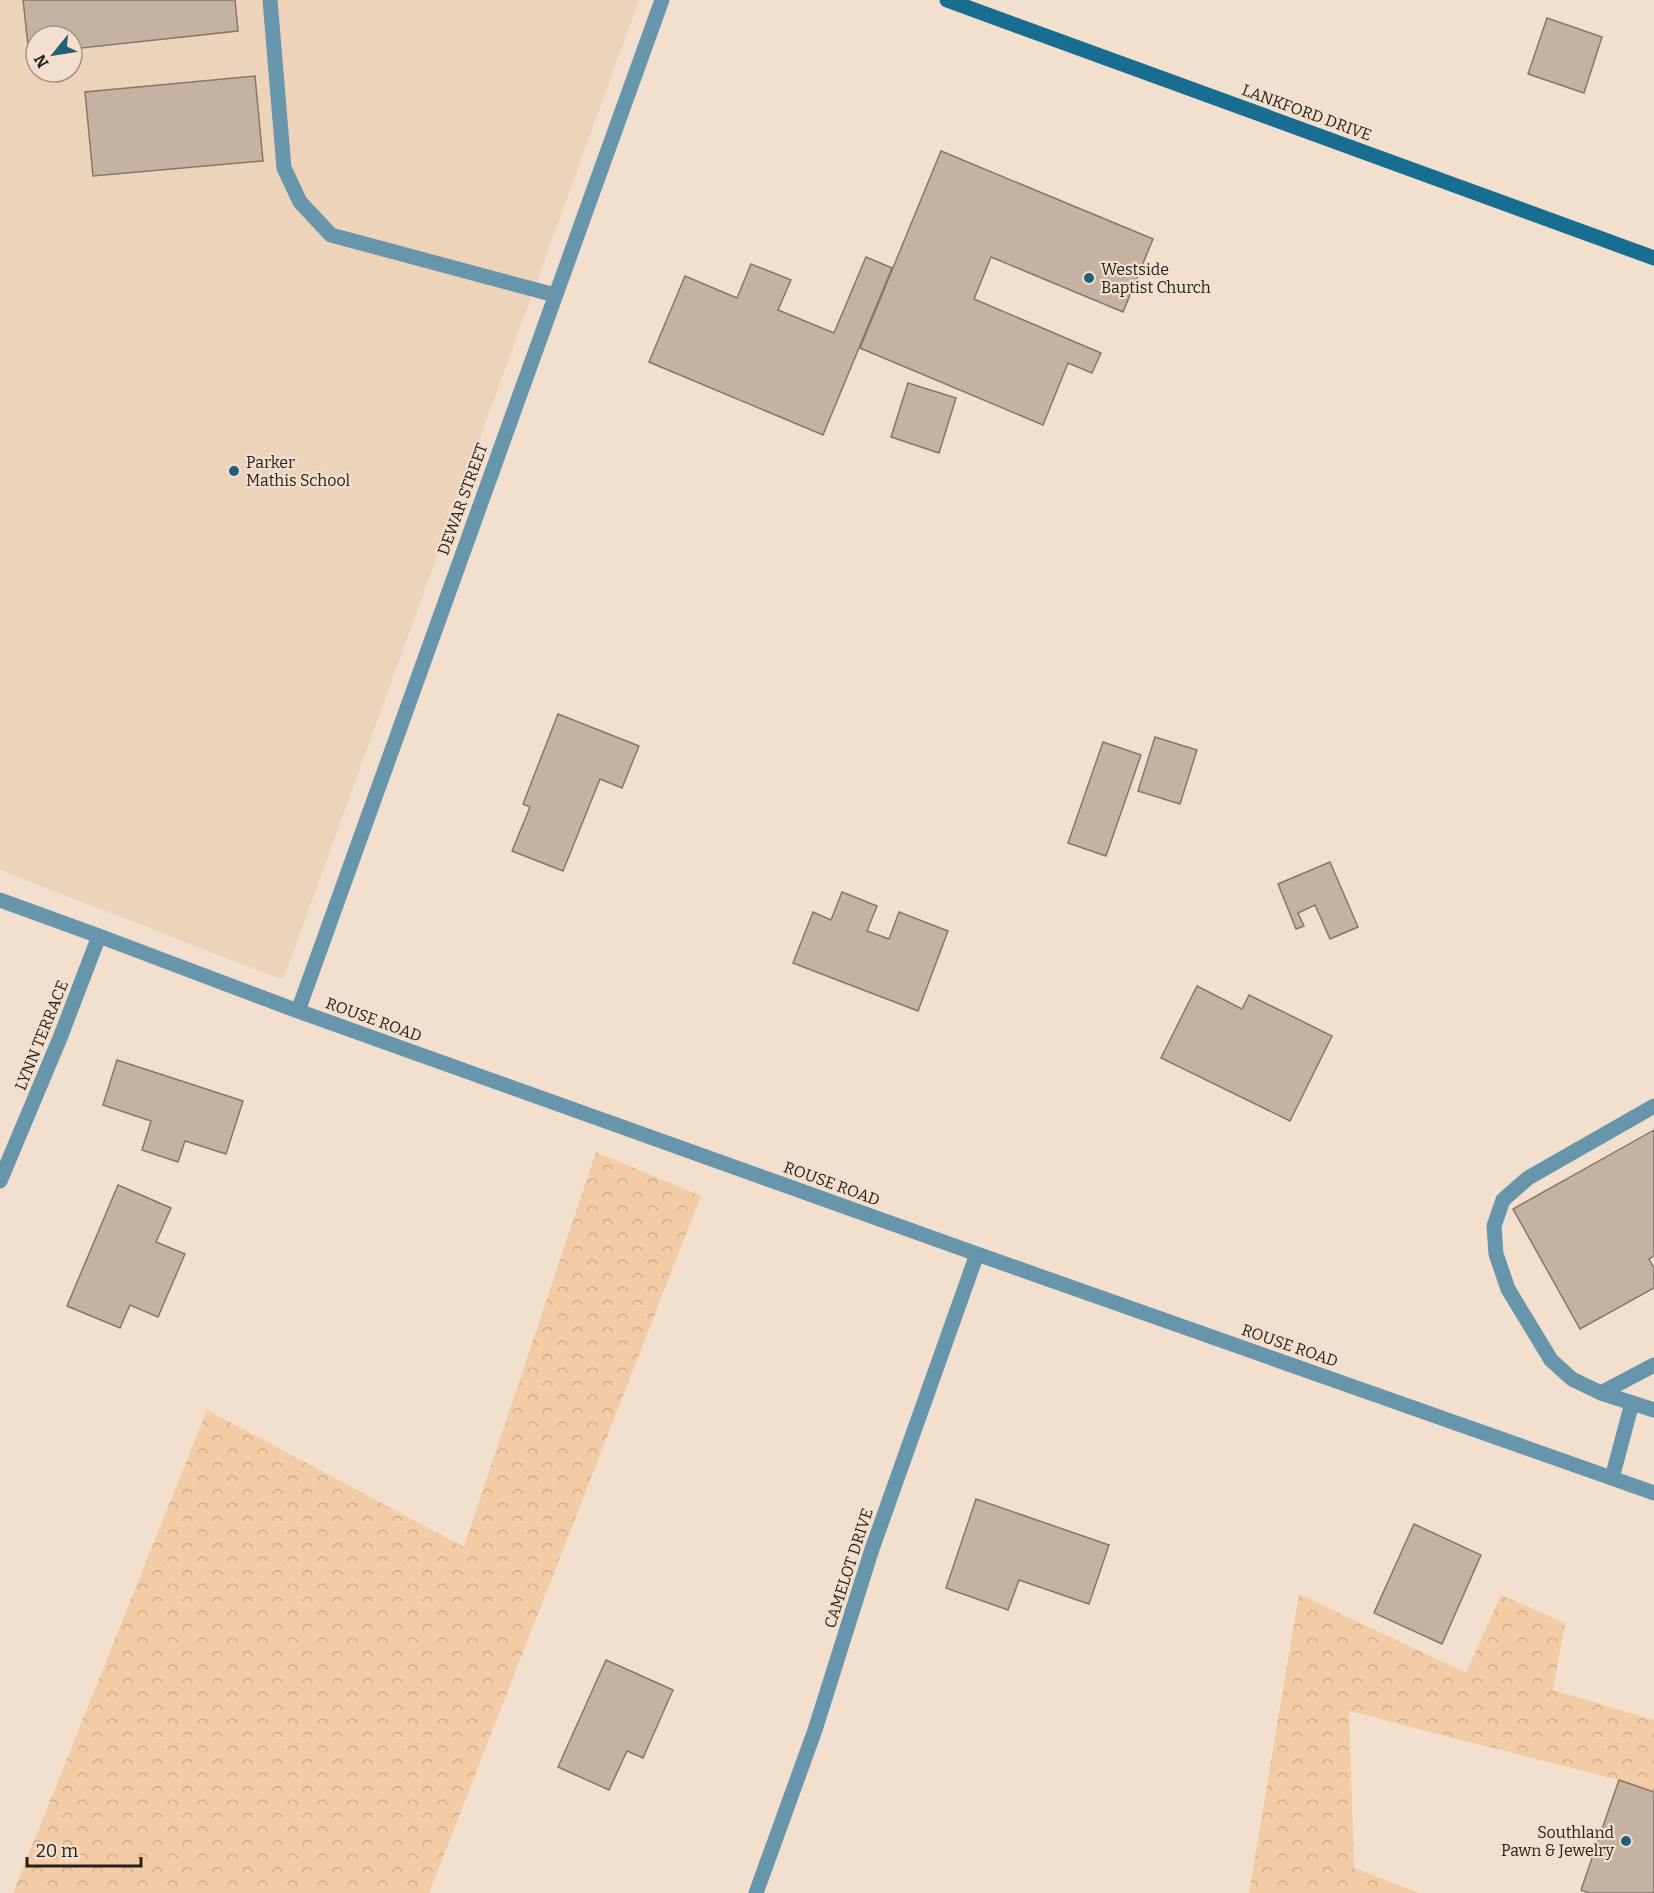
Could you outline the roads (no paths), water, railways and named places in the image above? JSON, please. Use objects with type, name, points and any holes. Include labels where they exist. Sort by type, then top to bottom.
[{"type":"main road","name":"LANKFORD DRIVE","points":[[947,0],[1654,258]]},
{"type":"street","points":[[270,0],[284,168],[300,202],[331,235],[555,295]]},
{"type":"street","name":"DEWAR STREET","points":[[298,1011],[662,0]]},
{"type":"street","name":"ROUSE ROAD","points":[[0,900],[298,1011],[976,1254],[1654,1493]]},
{"type":"street","name":"LYNN TERRACE","points":[[0,1181],[60,1038],[99,936]]},
{"type":"street","points":[[1654,1106],[1528,1178],[1503,1200],[1494,1226],[1496,1254],[1508,1289],[1551,1360],[1572,1378],[1601,1393],[1654,1410]]},
{"type":"street","name":"CAMELOT DRIVE","points":[[756,1893],[815,1730],[872,1549],[976,1254]]},
{"type":"street","points":[[1601,1393],[1654,1365]]},
{"type":"street","points":[[1612,1478],[1632,1403]]},
{"type":"place","name":"Westside Baptist Church","points":[[1089,278]]},
{"type":"place","name":"Parker Mathis School","points":[[234,471]]},
{"type":"place","name":"Southland Pawn & Jewelry","points":[[1626,1841]]}]
